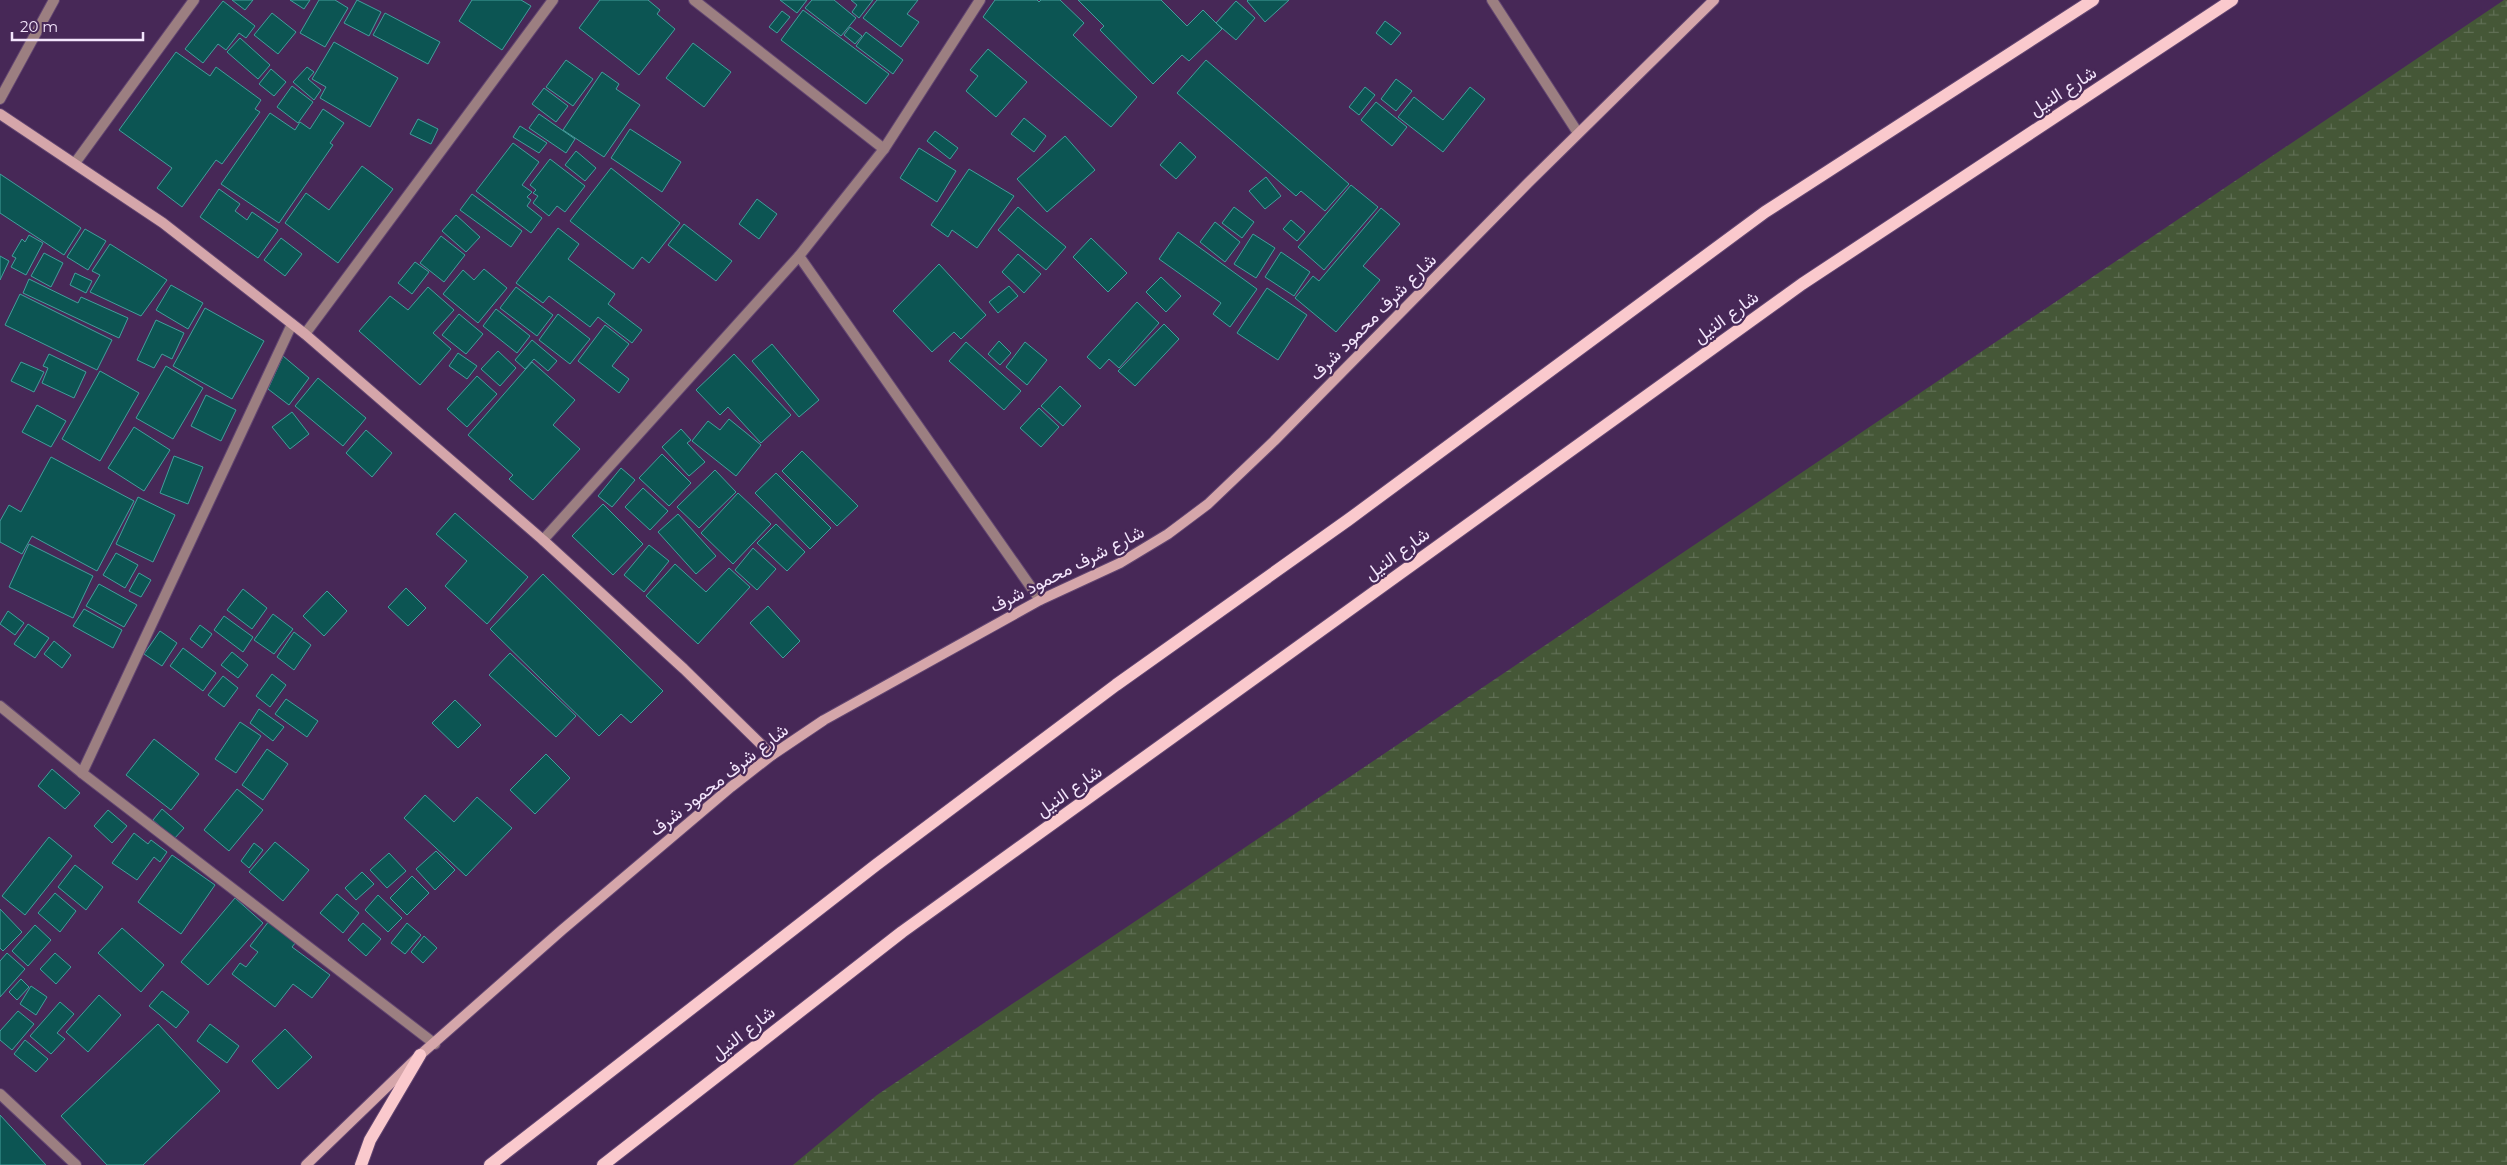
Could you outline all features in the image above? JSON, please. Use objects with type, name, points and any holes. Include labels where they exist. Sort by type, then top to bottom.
[{"type":"main road","points":[[490,1165],[876,865],[1116,685],[1348,520],[1765,212],[2093,0]]},
{"type":"main road","name":"شارع النيل","points":[[603,1165],[902,932],[1802,284],[2232,0]]},
{"type":"main road","points":[[361,1165],[370,1140],[420,1055]]},
{"type":"street","points":[[0,99],[54,0]]},
{"type":"street","points":[[75,163],[194,0]]},
{"type":"street","points":[[305,334],[553,0]]},
{"type":"street","points":[[694,0],[884,149]]},
{"type":"street","points":[[543,540],[799,256],[884,149],[980,0]]},
{"type":"street","points":[[1492,0],[1578,133]]},
{"type":"street","name":"شارع شرف محمود شرف","points":[[306,1165],[420,1055],[435,1044],[562,930],[772,755],[824,720],[1040,600],[1120,563],[1168,534],[1208,504],[1578,133],[1714,0]]},
{"type":"street","points":[[0,114],[163,224],[305,334],[543,540],[684,669],[772,755]]},
{"type":"street","points":[[799,256],[1040,600]]},
{"type":"street","points":[[82,773],[292,324]]},
{"type":"street","points":[[0,706],[82,773],[435,1044]]},
{"type":"street","points":[[0,1094],[76,1165]]},
{"type":"green space","points":[[2504,0],[2507,0],[2507,1165],[793,1165],[877,1095]]},
{"type":"building","points":[[232,0],[253,0],[245,10]]},
{"type":"building","points":[[290,0],[310,0],[304,9]]},
{"type":"building","points":[[319,0],[335,0],[348,8],[325,47],[300,33]]},
{"type":"building","points":[[357,0],[381,12],[369,36],[344,23]]},
{"type":"building","points":[[472,0],[521,0],[531,6],[502,50],[459,21]]},
{"type":"building","points":[[600,0],[648,0],[660,10],[657,14],[675,29],[639,75],[579,28]]},
{"type":"building","points":[[780,0],[807,0],[797,13]]},
{"type":"building","points":[[812,0],[834,0],[856,18],[841,36],[805,8]]},
{"type":"building","points":[[851,0],[873,0],[859,18],[852,12],[857,5]]},
{"type":"building","points":[[877,0],[918,0],[907,14],[919,22],[901,47],[863,18]]},
{"type":"building","points":[[995,0],[1037,0],[1039,2],[1041,0],[1060,0],[1084,23],[1073,35],[1137,97],[1111,127],[983,17]]},
{"type":"building","points":[[1078,0],[1161,0],[1187,26],[1203,10],[1222,29],[1189,61],[1182,55],[1153,84],[1100,30],[1104,26]]},
{"type":"building","points":[[1248,0],[1289,0],[1265,22]]},
{"type":"building","points":[[223,1],[255,26],[246,38],[239,33],[226,50],[218,44],[203,63],[185,49]]},
{"type":"building","points":[[1236,1],[1255,18],[1236,40],[1216,23]]},
{"type":"building","points":[[803,10],[889,74],[866,104],[781,40]]},
{"type":"building","points":[[782,11],[790,17],[777,33],[769,27]]},
{"type":"building","points":[[272,13],[296,32],[278,54],[254,35]]},
{"type":"building","points":[[385,13],[440,42],[428,64],[373,35]]},
{"type":"building","points":[[1385,21],[1401,33],[1391,45],[1376,33]]},
{"type":"building","points":[[850,27],[862,36],[855,44],[844,35]]},
{"type":"building","points":[[866,32],[903,60],[893,74],[856,46]]},
{"type":"building","points":[[240,38],[270,65],[258,79],[227,52]]},
{"type":"building","points":[[334,42],[398,78],[370,127],[320,98],[326,87],[312,79]]},
{"type":"building","points":[[693,43],[731,72],[704,107],[666,78]]},
{"type":"building","points":[[988,49],[1027,82],[996,117],[966,91],[978,76],[970,70]]},
{"type":"building","points":[[176,52],[210,76],[216,67],[261,100],[255,109],[260,112],[222,164],[216,160],[182,207],[157,188],[172,168],[119,130]]},
{"type":"building","points":[[566,60],[593,79],[573,106],[546,87]]},
{"type":"building","points":[[1206,60],[1349,184],[1325,211],[1301,191],[1296,196],[1177,93]]},
{"type":"building","points":[[307,67],[314,72],[308,79],[321,90],[314,100],[293,82]]},
{"type":"building","points":[[271,69],[286,82],[274,96],[259,84]]},
{"type":"building","points":[[602,72],[619,84],[616,89],[640,105],[604,157],[563,130]]},
{"type":"building","points":[[1396,79],[1412,91],[1396,111],[1381,99]]},
{"type":"building","points":[[292,86],[313,102],[298,123],[277,107]]},
{"type":"building","points":[[1365,87],[1375,95],[1359,115],[1349,107]]},
{"type":"building","points":[[1470,87],[1485,99],[1443,152],[1398,117],[1414,97],[1443,120]]},
{"type":"building","points":[[544,88],[568,106],[556,122],[532,104]]},
{"type":"building","points":[[1376,102],[1407,127],[1392,146],[1361,120]]},
{"type":"building","points":[[323,109],[344,123],[330,143],[333,145],[279,223],[221,184],[270,113],[295,130],[300,122],[310,129]]},
{"type":"building","points":[[539,114],[575,139],[566,153],[529,128]]},
{"type":"building","points":[[1024,118],[1046,136],[1034,152],[1011,134]]},
{"type":"building","points":[[418,119],[438,129],[431,144],[410,134]]},
{"type":"building","points":[[520,126],[547,143],[539,153],[513,137]]},
{"type":"building","points":[[630,129],[681,162],[662,192],[611,158]]},
{"type":"building","points":[[935,131],[958,148],[950,159],[927,141]]},
{"type":"building","points":[[1065,136],[1095,170],[1047,212],[1017,179]]},
{"type":"building","points":[[1180,142],[1196,157],[1176,179],[1160,165]]},
{"type":"building","points":[[513,143],[539,162],[522,185],[532,192],[527,197],[531,200],[527,206],[542,218],[531,233],[476,191]]},
{"type":"building","points":[[919,148],[956,171],[937,202],[900,178]]},
{"type":"building","points":[[576,151],[596,168],[585,181],[565,165]]},
{"type":"building","points":[[550,159],[585,186],[565,212],[557,206],[549,216],[533,203],[538,196],[533,193],[536,190],[530,185]]},
{"type":"building","points":[[362,166],[393,189],[338,263],[285,223],[306,193],[329,210]]},
{"type":"building","points":[[611,168],[680,223],[649,263],[642,257],[633,269],[570,221]]},
{"type":"building","points":[[969,169],[1014,196],[977,248],[952,230],[948,237],[931,225]]},
{"type":"building","points":[[0,174],[81,228],[64,255],[0,213]]},
{"type":"building","points":[[1266,177],[1281,196],[1265,209],[1249,191]]},
{"type":"building","points":[[1351,185],[1378,207],[1324,270],[1298,247]]},
{"type":"building","points":[[219,189],[240,204],[235,211],[247,220],[252,212],[278,230],[258,258],[200,217]]},
{"type":"building","points":[[472,194],[522,231],[511,247],[460,210]]},
{"type":"building","points":[[757,199],[777,214],[759,239],[739,224]]},
{"type":"building","points":[[1018,207],[1066,247],[1046,270],[998,230]]},
{"type":"building","points":[[1234,207],[1254,222],[1242,238],[1222,223]]},
{"type":"building","points":[[1381,208],[1400,224],[1363,266],[1380,280],[1336,332],[1295,298],[1313,276],[1319,281]]},
{"type":"building","points":[[456,215],[480,237],[466,252],[442,231]]},
{"type":"building","points":[[1291,220],[1305,232],[1297,241],[1283,229]]},
{"type":"building","points":[[1215,222],[1240,242],[1225,262],[1200,242]]},
{"type":"building","points":[[684,224],[732,261],[716,281],[668,245]]},
{"type":"building","points":[[558,228],[579,244],[568,259],[615,294],[608,304],[642,330],[632,343],[598,317],[590,327],[549,296],[543,303],[516,283]]},
{"type":"building","points":[[85,229],[106,241],[88,270],[67,257]]},
{"type":"building","points":[[1178,232],[1257,289],[1230,327],[1213,314],[1221,303],[1159,259]]},
{"type":"building","points":[[1253,234],[1275,248],[1256,278],[1234,264]]},
{"type":"building","points":[[29,235],[43,243],[26,275],[11,267],[16,258],[12,256],[22,239],[25,242]]},
{"type":"building","points":[[441,236],[465,255],[444,282],[420,263]]},
{"type":"building","points":[[281,238],[302,254],[285,276],[264,260]]},
{"type":"building","points":[[1091,238],[1127,273],[1108,292],[1073,257]]},
{"type":"building","points":[[110,244],[167,280],[141,316],[90,292],[100,275],[92,271]]},
{"type":"building","points":[[1281,252],[1310,272],[1294,296],[1265,277]]},
{"type":"building","points":[[44,253],[63,263],[51,287],[31,276]]},
{"type":"building","points":[[1018,254],[1041,274],[1024,293],[1002,272]]},
{"type":"building","points":[[0,256],[9,261],[0,280]]},
{"type":"building","points":[[415,262],[429,272],[412,294],[398,283]]},
{"type":"building","points":[[939,264],[986,315],[961,339],[954,332],[932,352],[893,311]]},
{"type":"building","points":[[484,269],[507,288],[478,323],[443,294],[463,270],[474,280]]},
{"type":"building","points":[[75,273],[92,281],[86,293],[70,285]]},
{"type":"building","points":[[1161,277],[1181,296],[1166,312],[1146,292]]},
{"type":"building","points":[[29,279],[78,303],[81,297],[128,318],[119,338],[23,293]]},
{"type":"building","points":[[171,285],[203,303],[188,329],[156,310]]},
{"type":"building","points":[[1009,286],[1018,296],[998,313],[989,302]]},
{"type":"building","points":[[428,287],[454,310],[433,333],[451,349],[420,385],[359,331],[390,296],[408,310]]},
{"type":"building","points":[[516,287],[553,315],[537,336],[500,308]]},
{"type":"building","points":[[1267,288],[1307,315],[1278,360],[1237,333]]},
{"type":"building","points":[[20,294],[112,340],[97,370],[5,325]]},
{"type":"building","points":[[1137,302],[1159,323],[1119,368],[1109,359],[1100,369],[1087,357]]},
{"type":"building","points":[[205,308],[264,341],[232,399],[173,366]]},
{"type":"building","points":[[496,309],[530,336],[517,353],[483,326]]},
{"type":"building","points":[[459,314],[483,334],[466,354],[442,335]]},
{"type":"building","points":[[558,314],[590,339],[570,364],[539,340]]},
{"type":"building","points":[[156,320],[184,333],[172,359],[162,354],[154,368],[137,360]]},
{"type":"building","points":[[1164,324],[1179,339],[1135,386],[1118,371]]},
{"type":"building","points":[[605,325],[629,344],[612,366],[629,379],[619,393],[578,361]]},
{"type":"building","points":[[532,340],[557,361],[548,371],[534,359],[525,369],[515,360]]},
{"type":"building","points":[[999,341],[1011,353],[1000,365],[988,354]]},
{"type":"building","points":[[966,342],[1021,391],[1004,410],[949,361]]},
{"type":"building","points":[[1025,342],[1047,360],[1027,385],[1006,367]]},
{"type":"building","points":[[772,344],[819,400],[799,417],[752,361]]},
{"type":"building","points":[[498,351],[516,368],[500,386],[481,369]]},
{"type":"building","points":[[458,353],[477,366],[467,379],[449,366]]},
{"type":"building","points":[[49,354],[86,372],[74,398],[42,383],[48,368],[43,366]]},
{"type":"building","points":[[734,354],[791,415],[761,443],[728,407],[720,415],[696,390]]},
{"type":"building","points":[[283,356],[309,378],[289,405],[268,389]]},
{"type":"building","points":[[21,362],[44,372],[34,392],[11,381]]},
{"type":"building","points":[[532,362],[575,400],[553,425],[580,449],[533,500],[509,479],[513,475],[468,435]]},
{"type":"building","points":[[166,366],[203,388],[173,439],[136,418]]},
{"type":"building","points":[[100,371],[139,393],[100,461],[62,439]]},
{"type":"building","points":[[477,376],[497,394],[467,427],[447,409]]},
{"type":"building","points":[[318,378],[366,418],[343,446],[295,406]]},
{"type":"building","points":[[1060,386],[1081,406],[1063,426],[1041,406]]},
{"type":"building","points":[[206,395],[236,410],[221,441],[191,426]]},
{"type":"building","points":[[37,405],[66,421],[51,447],[22,432]]},
{"type":"building","points":[[1039,408],[1059,427],[1041,447],[1020,428]]},
{"type":"building","points":[[292,412],[309,434],[290,449],[272,427]]},
{"type":"building","points":[[729,419],[761,445],[736,476],[692,441],[708,421],[720,430]]},
{"type":"building","points":[[134,427],[170,450],[144,491],[108,468]]},
{"type":"building","points":[[681,429],[691,440],[687,443],[705,462],[689,476],[662,447]]},
{"type":"building","points":[[366,430],[392,453],[372,477],[346,453]]},
{"type":"building","points":[[802,451],[858,506],[837,526],[782,471]]},
{"type":"building","points":[[662,454],[691,483],[669,506],[639,478]]},
{"type":"building","points":[[174,456],[203,467],[188,504],[160,493]]},
{"type":"building","points":[[51,457],[134,501],[97,571],[32,536],[22,554],[0,542],[0,521],[9,505],[21,512]]},
{"type":"building","points":[[621,468],[635,480],[612,507],[598,496]]},
{"type":"building","points":[[715,470],[736,492],[699,528],[677,507]]},
{"type":"building","points":[[776,473],[831,528],[810,549],[755,493]]},
{"type":"building","points":[[643,488],[668,511],[650,530],[625,507]]},
{"type":"building","points":[[738,493],[771,524],[733,564],[701,533]]},
{"type":"building","points":[[138,497],[175,515],[153,562],[116,544]]},
{"type":"building","points":[[603,504],[643,544],[613,575],[572,536]]},
{"type":"building","points":[[455,513],[528,577],[487,624],[445,586],[467,561],[436,534]]},
{"type":"building","points":[[678,514],[716,556],[696,574],[658,532]]},
{"type":"building","points":[[776,524],[805,552],[787,571],[757,543]]},
{"type":"building","points":[[29,544],[93,576],[73,618],[9,587]]},
{"type":"building","points":[[649,545],[669,561],[644,592],[624,575]]},
{"type":"building","points":[[753,548],[776,569],[757,590],[735,570]]},
{"type":"building","points":[[116,553],[138,565],[125,588],[103,575]]},
{"type":"building","points":[[675,564],[706,592],[729,568],[750,587],[698,644],[646,596]]},
{"type":"building","points":[[139,573],[151,580],[141,597],[129,591]]},
{"type":"building","points":[[543,574],[663,691],[631,723],[621,714],[599,736],[490,629]]},
{"type":"building","points":[[99,584],[137,605],[124,627],[86,606]]},
{"type":"building","points":[[406,588],[426,608],[408,626],[388,607]]},
{"type":"building","points":[[243,589],[267,608],[252,629],[227,610]]},
{"type":"building","points":[[327,591],[347,611],[324,636],[303,616]]},
{"type":"building","points":[[768,606],[800,641],[783,658],[750,623]]},
{"type":"building","points":[[84,609],[122,630],[113,648],[73,626]]},
{"type":"building","points":[[8,611],[24,623],[15,635],[0,624]]},
{"type":"building","points":[[273,614],[293,629],[274,654],[254,640]]},
{"type":"building","points":[[224,616],[253,637],[243,652],[214,630]]},
{"type":"building","points":[[28,624],[49,638],[35,658],[14,644]]},
{"type":"building","points":[[200,625],[212,634],[202,648],[190,639]]},
{"type":"building","points":[[160,631],[177,643],[162,666],[144,654]]},
{"type":"building","points":[[294,632],[311,645],[294,670],[277,657]]},
{"type":"building","points":[[54,641],[71,655],[62,668],[44,654]]},
{"type":"building","points":[[183,648],[216,673],[203,691],[170,666]]},
{"type":"building","points":[[232,652],[248,665],[238,678],[221,665]]},
{"type":"building","points":[[510,653],[576,716],[556,737],[489,675]]},
{"type":"building","points":[[272,674],[286,685],[270,707],[256,696]]},
{"type":"building","points":[[223,676],[238,688],[224,707],[208,695]]},
{"type":"building","points":[[286,699],[318,721],[307,737],[275,714]]},
{"type":"building","points":[[455,700],[481,725],[458,748],[432,723]]},
{"type":"building","points":[[259,709],[284,727],[273,741],[250,723]]},
{"type":"building","points":[[240,722],[261,736],[236,773],[215,759]]},
{"type":"building","points":[[154,739],[199,774],[171,810],[126,775]]},
{"type":"building","points":[[267,749],[288,764],[263,800],[242,785]]},
{"type":"building","points":[[546,754],[570,778],[535,814],[510,790]]},
{"type":"building","points":[[52,769],[80,793],[65,809],[38,786]]},
{"type":"building","points":[[237,789],[263,810],[229,851],[204,830]]},
{"type":"building","points":[[425,795],[454,822],[477,797],[512,828],[466,876],[404,818]]},
{"type":"building","points":[[162,809],[184,828],[174,839],[153,820]]},
{"type":"building","points":[[108,810],[127,826],[112,843],[94,826]]},
{"type":"building","points":[[134,833],[148,844],[151,840],[167,852],[160,862],[154,857],[137,880],[112,863]]},
{"type":"building","points":[[49,837],[72,856],[25,915],[2,896]]},
{"type":"building","points":[[275,842],[309,870],[283,901],[249,872]]},
{"type":"building","points":[[254,843],[263,850],[249,868],[241,861]]},
{"type":"building","points":[[436,851],[455,870],[435,890],[416,869]]},
{"type":"building","points":[[389,853],[406,871],[387,888],[370,870]]},
{"type":"building","points":[[172,855],[215,885],[181,934],[138,902]]},
{"type":"building","points":[[75,865],[103,887],[86,910],[58,887]]},
{"type":"building","points":[[362,872],[374,884],[356,900],[345,888]]},
{"type":"building","points":[[412,876],[429,893],[407,915],[390,898]]},
{"type":"building","points":[[55,893],[76,911],[60,932],[38,913]]},
{"type":"building","points":[[337,894],[359,913],[343,933],[320,913]]},
{"type":"building","points":[[378,895],[402,918],[388,932],[365,910]]},
{"type":"building","points":[[235,898],[263,923],[208,985],[181,962]]},
{"type":"building","points":[[0,909],[22,932],[3,951],[0,948]]},
{"type":"building","points":[[269,921],[296,942],[292,947],[330,975],[312,998],[293,984],[275,1007],[232,974],[240,963],[246,967],[258,952],[250,946]]},
{"type":"building","points":[[363,923],[381,939],[366,956],[348,940]]},
{"type":"building","points":[[407,923],[421,935],[405,954],[391,943]]},
{"type":"building","points":[[35,925],[51,940],[28,966],[12,951]]},
{"type":"building","points":[[122,928],[164,965],[141,992],[98,953]]},
{"type":"building","points":[[424,936],[437,948],[423,963],[411,952]]},
{"type":"building","points":[[7,953],[25,969],[0,997],[0,961]]},
{"type":"building","points":[[55,953],[71,967],[56,984],[40,969]]},
{"type":"building","points":[[21,979],[29,987],[17,1000],[9,992]]},
{"type":"building","points":[[31,986],[47,997],[36,1015],[20,1004]]},
{"type":"building","points":[[162,991],[189,1012],[176,1028],[149,1006]]},
{"type":"building","points":[[99,995],[121,1015],[88,1052],[66,1032]]},
{"type":"building","points":[[60,1002],[74,1014],[57,1033],[65,1039],[51,1054],[30,1036]]},
{"type":"building","points":[[18,1011],[34,1024],[12,1050],[0,1040],[0,1031]]},
{"type":"building","points":[[158,1024],[220,1091],[143,1165],[107,1165],[61,1116]]},
{"type":"building","points":[[210,1024],[239,1046],[227,1063],[197,1041]]},
{"type":"building","points":[[285,1029],[312,1057],[278,1089],[252,1061]]},
{"type":"building","points":[[25,1040],[48,1059],[36,1072],[14,1054]]},
{"type":"building","points":[[0,1115],[46,1165],[0,1165]]}]
